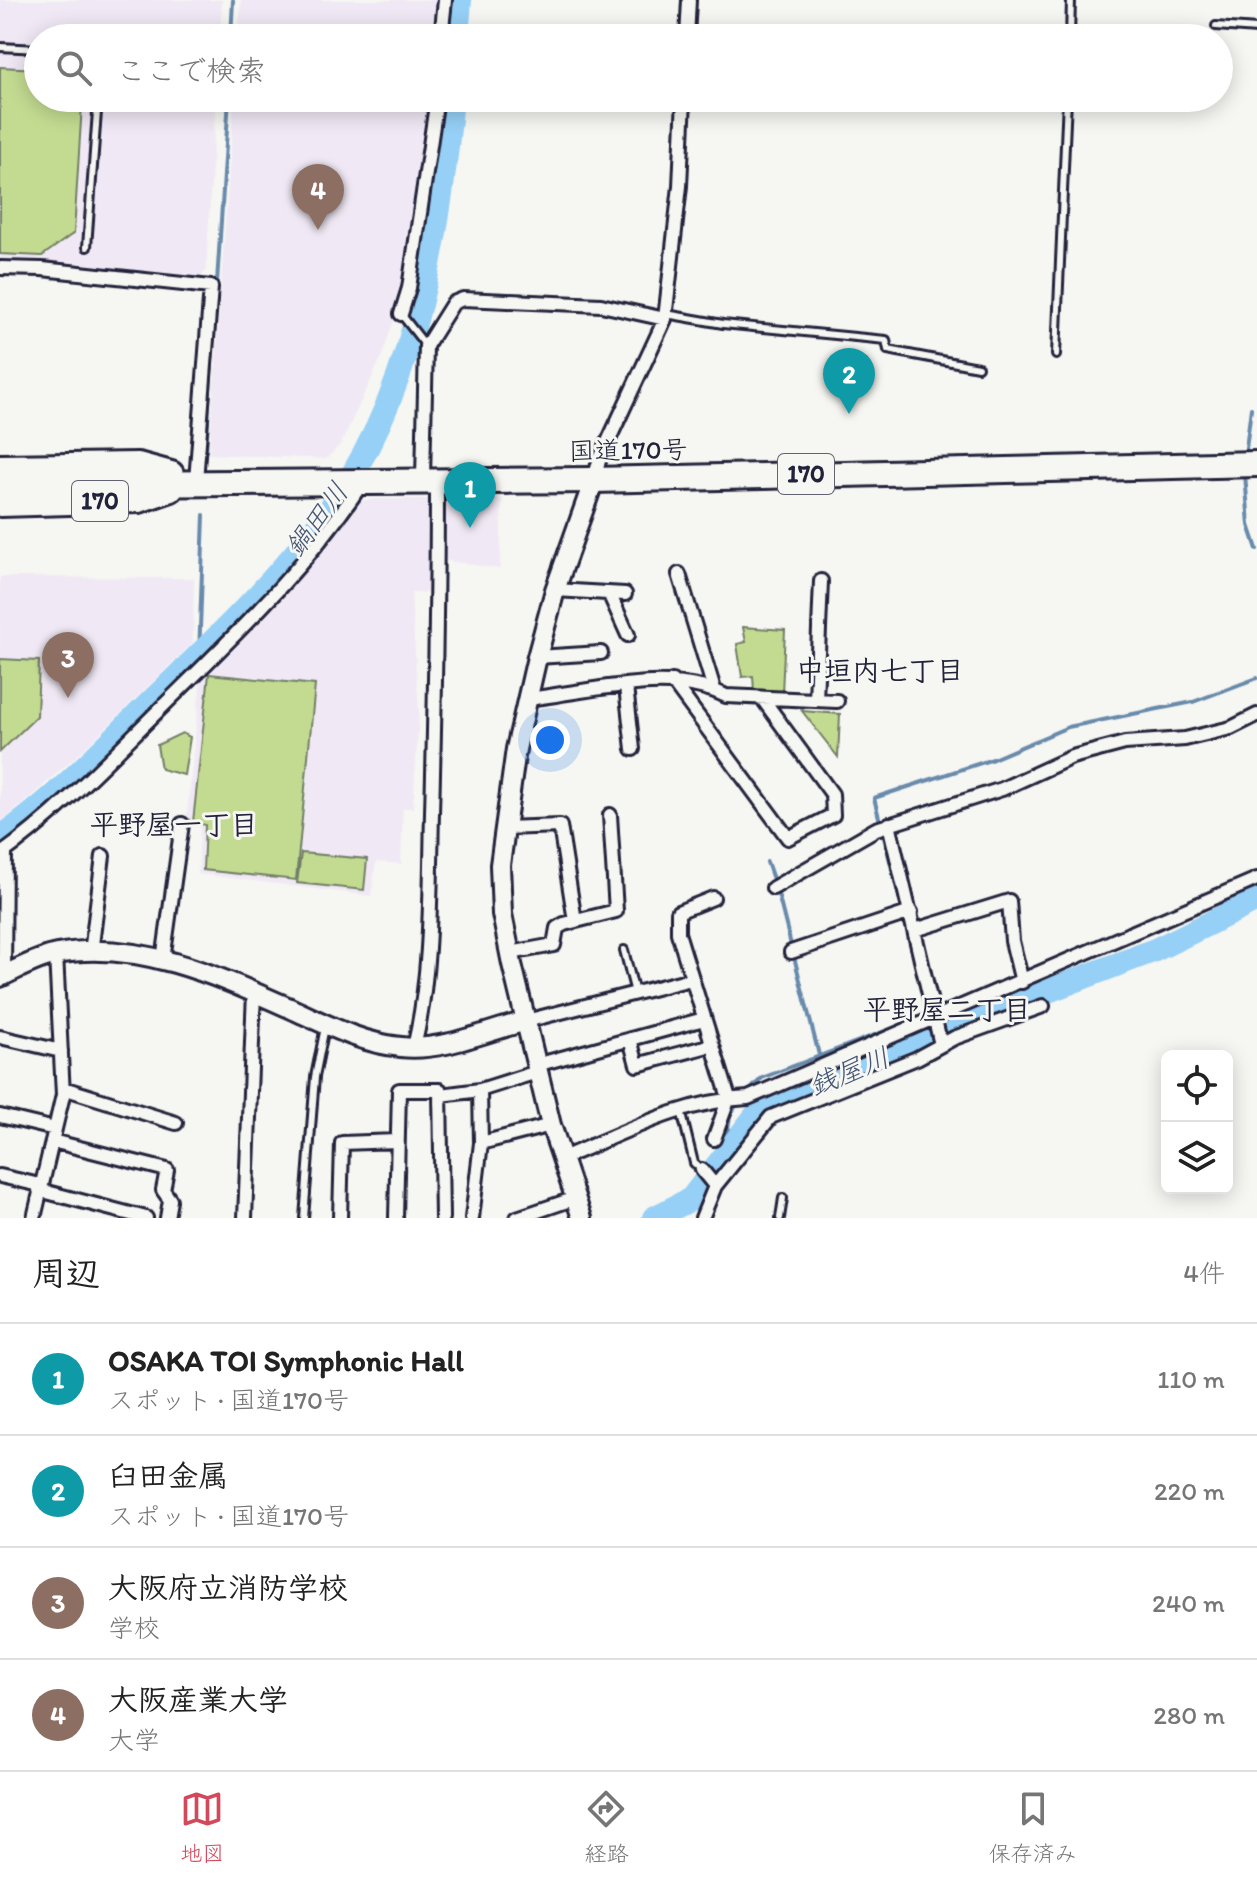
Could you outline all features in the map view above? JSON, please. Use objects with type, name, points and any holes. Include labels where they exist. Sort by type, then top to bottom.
[{"type":"highway","name":"国道170号","points":[[0,485],[430,478],[594,480],[1257,464]]},
{"type":"highway","name":"170","points":[[0,467],[138,465],[196,481]]},
{"type":"highway","name":"170","points":[[0,504],[139,500],[196,481]]},
{"type":"street","points":[[442,24],[445,0]]},
{"type":"street","points":[[688,24],[689,0]]},
{"type":"street","points":[[403,316],[435,112]]},
{"type":"street","points":[[582,1218],[551,1125],[510,953],[500,865],[528,699],[555,590],[599,461],[665,316],[680,186],[683,112]]},
{"type":"street","points":[[0,268],[42,269],[211,287],[196,481]]},
{"type":"street","points":[[414,1048],[425,1000],[437,617],[423,342],[453,303],[463,299],[601,305],[665,316]]},
{"type":"street","points":[[352,480],[335,522],[253,619],[72,796],[2,853],[2,976],[56,954],[91,953],[163,960],[254,992],[356,1038],[414,1048],[691,979]]},
{"type":"street","points":[[679,574],[714,689]]},
{"type":"street","points":[[816,700],[821,581]]},
{"type":"street","points":[[555,590],[625,594]]},
{"type":"street","points":[[609,593],[628,635]]},
{"type":"street","points":[[537,657],[601,653]]},
{"type":"street","points":[[672,681],[788,838],[833,815],[832,794],[762,698]]},
{"type":"street","points":[[528,699],[672,681],[714,689],[726,696],[837,701]]},
{"type":"street","points":[[626,687],[633,749]]},
{"type":"street","points":[[776,885],[883,826],[1002,789],[1072,757],[1125,743],[1185,739],[1231,728],[1257,715]]},
{"type":"street","points":[[510,953],[554,945],[557,928],[616,911],[610,815]]},
{"type":"street","points":[[163,960],[182,824]]},
{"type":"street","points":[[504,828],[560,826],[575,921]]},
{"type":"street","points":[[883,826],[906,914],[915,930],[941,1045]]},
{"type":"street","points":[[91,953],[103,856]]},
{"type":"street","points":[[563,1158],[646,1119],[738,1098],[937,1019],[1257,879]]},
{"type":"street","points":[[713,898],[678,912],[678,933],[712,1045],[738,1098]]},
{"type":"street","points":[[915,930],[1009,901],[1012,941],[1022,982]]},
{"type":"street","points":[[794,951],[906,914]]},
{"type":"street","points":[[34,1218],[63,1088],[56,954]]},
{"type":"street","points":[[245,1218],[254,992]]},
{"type":"street","points":[[702,1218],[715,1186],[771,1117],[917,1058],[941,1045],[1043,1006]]},
{"type":"street","points":[[441,1095],[480,1090],[630,1039],[704,1019]]},
{"type":"street","points":[[0,1037],[61,1051]]},
{"type":"street","points":[[630,1039],[637,1065],[712,1045]]},
{"type":"street","points":[[63,1088],[176,1123]]},
{"type":"street","points":[[396,1218],[399,1090],[440,1090],[442,1218]]},
{"type":"street","points":[[472,1218],[481,1143],[480,1090]]},
{"type":"street","points":[[714,1139],[738,1098]]},
{"type":"street","points":[[0,1116],[167,1170],[163,1190],[170,1200],[167,1218]]},
{"type":"street","points":[[481,1143],[551,1125]]},
{"type":"street","points":[[340,1218],[342,1143],[397,1141]]},
{"type":"street","points":[[702,1170],[715,1186]]},
{"type":"street","points":[[0,1176],[146,1218]]},
{"type":"street","points":[[517,1218],[576,1198]]},
{"type":"lane","points":[[1070,24],[1071,0]]},
{"type":"lane","points":[[1233,27],[1257,29]]},
{"type":"lane","points":[[0,47],[24,48]]},
{"type":"lane","points":[[87,247],[97,112]]},
{"type":"lane","points":[[1056,355],[1066,112]]},
{"type":"lane","points":[[403,316],[423,342]]},
{"type":"lane","points":[[665,316],[886,340],[888,350],[978,367]]},
{"type":"lane","points":[[624,950],[635,993]]},
{"type":"lane","points":[[304,1218],[315,1077],[325,1024]]},
{"type":"lane","points":[[681,1110],[694,1163],[702,1170]]},
{"type":"lane","points":[[780,1218],[783,1198]]},
{"type":"shaded area","points":[[0,0],[222,0],[221,24],[24,24],[24,112],[215,112],[206,271],[198,279],[0,262]]},
{"type":"shaded area","points":[[241,0],[439,0],[437,24],[239,24]]},
{"type":"shaded area","points":[[233,112],[427,112],[402,295],[382,356],[341,444],[326,459],[209,454]]},
{"type":"shaded area","points":[[502,499],[500,569],[442,560],[444,589],[431,587],[431,593],[411,592],[419,713],[413,808],[403,808],[401,864],[376,862],[371,896],[198,874],[200,827],[186,825],[201,677],[248,630],[356,501]]},
{"type":"shaded area","points":[[0,577],[194,578],[193,643],[80,753],[0,824]]},
{"type":"green space","points":[[0,67],[24,68],[24,112],[82,112],[74,233],[42,256],[0,254]]},
{"type":"green space","points":[[743,627],[785,630],[782,693],[754,691],[753,676],[742,677],[737,644],[746,642]]},
{"type":"green space","points":[[0,659],[39,661],[37,716],[0,752]]},
{"type":"green space","points":[[209,674],[315,685],[296,880],[203,870],[205,825],[193,822]]},
{"type":"green space","points":[[802,711],[840,714],[838,757]]},
{"type":"green space","points":[[182,733],[190,737],[184,775],[161,769],[157,745]]},
{"type":"green space","points":[[301,853],[367,859],[364,890],[297,883]]},
{"type":"waterway","points":[[232,24],[233,0]]},
{"type":"waterway","name":"鍋田川","points":[[458,24],[460,0]]},
{"type":"waterway","points":[[206,451],[228,112]]},
{"type":"waterway","name":"鍋田川","points":[[0,838],[43,805],[83,768],[245,609],[304,543],[353,473],[379,424],[400,372],[416,319],[439,209],[450,112]]},
{"type":"waterway","points":[[1245,457],[1251,408]]},
{"type":"waterway","points":[[1245,474],[1249,525],[1257,549]]},
{"type":"waterway","points":[[199,656],[204,515]]},
{"type":"waterway","points":[[916,963],[874,798],[993,759],[1068,727],[1193,702],[1257,678]]},
{"type":"waterway","points":[[767,862],[774,882]]},
{"type":"waterway","points":[[777,890],[819,1055]]},
{"type":"waterway","name":"銭屋川","points":[[654,1218],[691,1199],[760,1110],[780,1098],[916,1048],[925,1038],[1155,950],[1257,900]]},
{"type":"waterway","points":[[747,1093],[762,1078],[924,1016],[928,1011]]},
{"type":"waterway","points":[[733,1146],[727,1135],[730,1116],[738,1102]]},
{"type":"place","name":"大阪産業大学","points":[[318,230]]},
{"type":"place","name":"臼田金属","points":[[849,414]]},
{"type":"place","name":"OSAKA TOI Symphonic Hall","points":[[470,528]]},
{"type":"place","name":"大阪府立消防学校","points":[[68,698]]},
{"type":"district","name":"中垣内七丁目","points":[[880,670]]},
{"type":"district","name":"平野屋一丁目","points":[[174,824]]},
{"type":"district","name":"平野屋二丁目","points":[[947,1009]]}]
